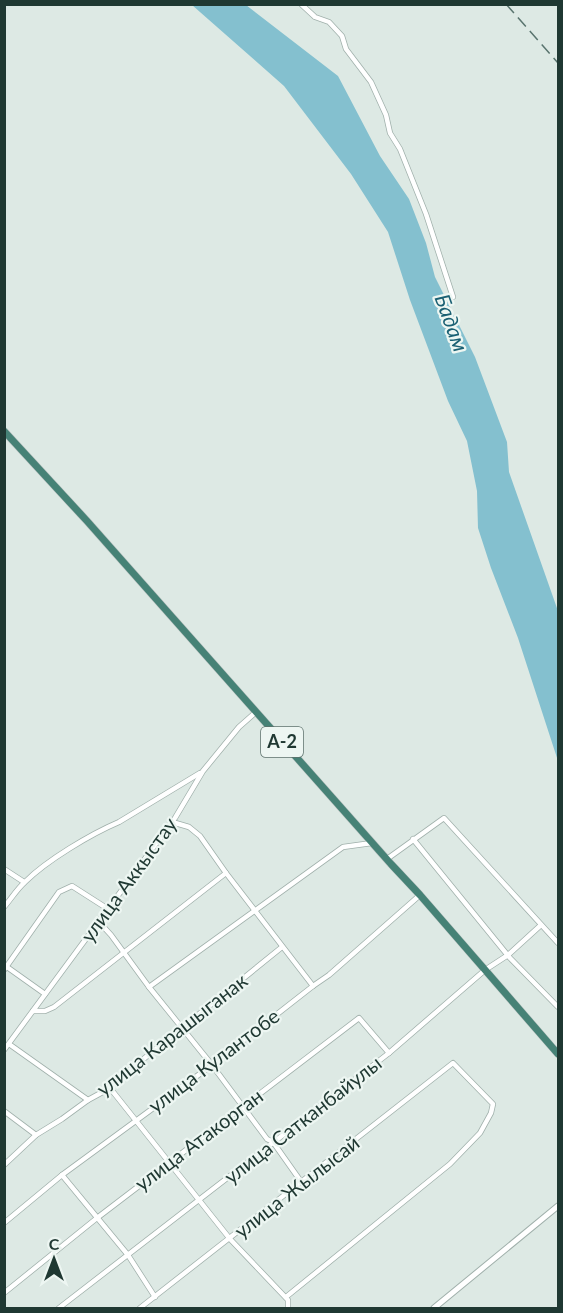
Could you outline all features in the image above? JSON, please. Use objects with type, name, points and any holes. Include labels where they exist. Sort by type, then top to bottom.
[{"type":"highway","name":"A-2","points":[[4,431],[420,895],[558,1054]]},
{"type":"street","points":[[301,4],[315,17],[329,22],[342,36],[346,50],[371,82],[386,115],[390,133],[400,149],[426,214],[453,297]]},
{"type":"street","name":"улица Аккыстау","points":[[4,1050],[172,822],[203,771],[239,727],[256,712]]},
{"type":"street","points":[[4,907],[24,882],[49,862],[203,771]]},
{"type":"street","points":[[386,859],[444,818],[558,943]]},
{"type":"street","points":[[172,822],[189,827],[200,836],[313,986]]},
{"type":"street","points":[[413,839],[508,955],[558,1007]]},
{"type":"street","points":[[149,987],[344,847],[372,843]]},
{"type":"street","points":[[4,869],[24,882]]},
{"type":"street","points":[[33,1011],[45,1011],[54,1006],[226,873]]},
{"type":"street","points":[[45,994],[6,969],[59,892],[72,886],[108,909]]},
{"type":"street","name":"улица Кулантобе","points":[[4,1223],[62,1175],[212,1065],[329,975],[420,895]]},
{"type":"street","points":[[99,922],[212,1065],[267,1139],[273,1142],[302,1183]]},
{"type":"street","name":"улица Сатканбайулы","points":[[60,1308],[389,1053],[541,925]]},
{"type":"street","name":"улица Карашыганак","points":[[4,1165],[36,1135],[87,1100],[110,1088],[282,947]]},
{"type":"street","name":"улица Атакорган","points":[[4,1293],[97,1218],[359,1018],[389,1053]]},
{"type":"street","points":[[9,1044],[87,1100]]},
{"type":"street","name":"улица Жылысай","points":[[140,1308],[453,1063],[493,1104],[491,1113],[480,1133],[450,1164],[286,1297]]},
{"type":"street","points":[[110,1088],[230,1239],[286,1297],[288,1308]]},
{"type":"street","points":[[4,1111],[36,1135]]},
{"type":"street","points":[[62,1175],[128,1255],[155,1297]]},
{"type":"street","points":[[434,1308],[558,1206]]},
{"type":"water","name":"Бадам","points":[[192,5],[246,5],[338,76],[380,156],[409,199],[426,243],[435,277],[475,357],[507,442],[509,472],[558,611],[558,761],[518,638],[478,528],[477,491],[467,441],[448,401],[410,300],[388,232],[351,174],[284,86]]},
{"type":"railway","points":[[506,4],[558,63]]}]
